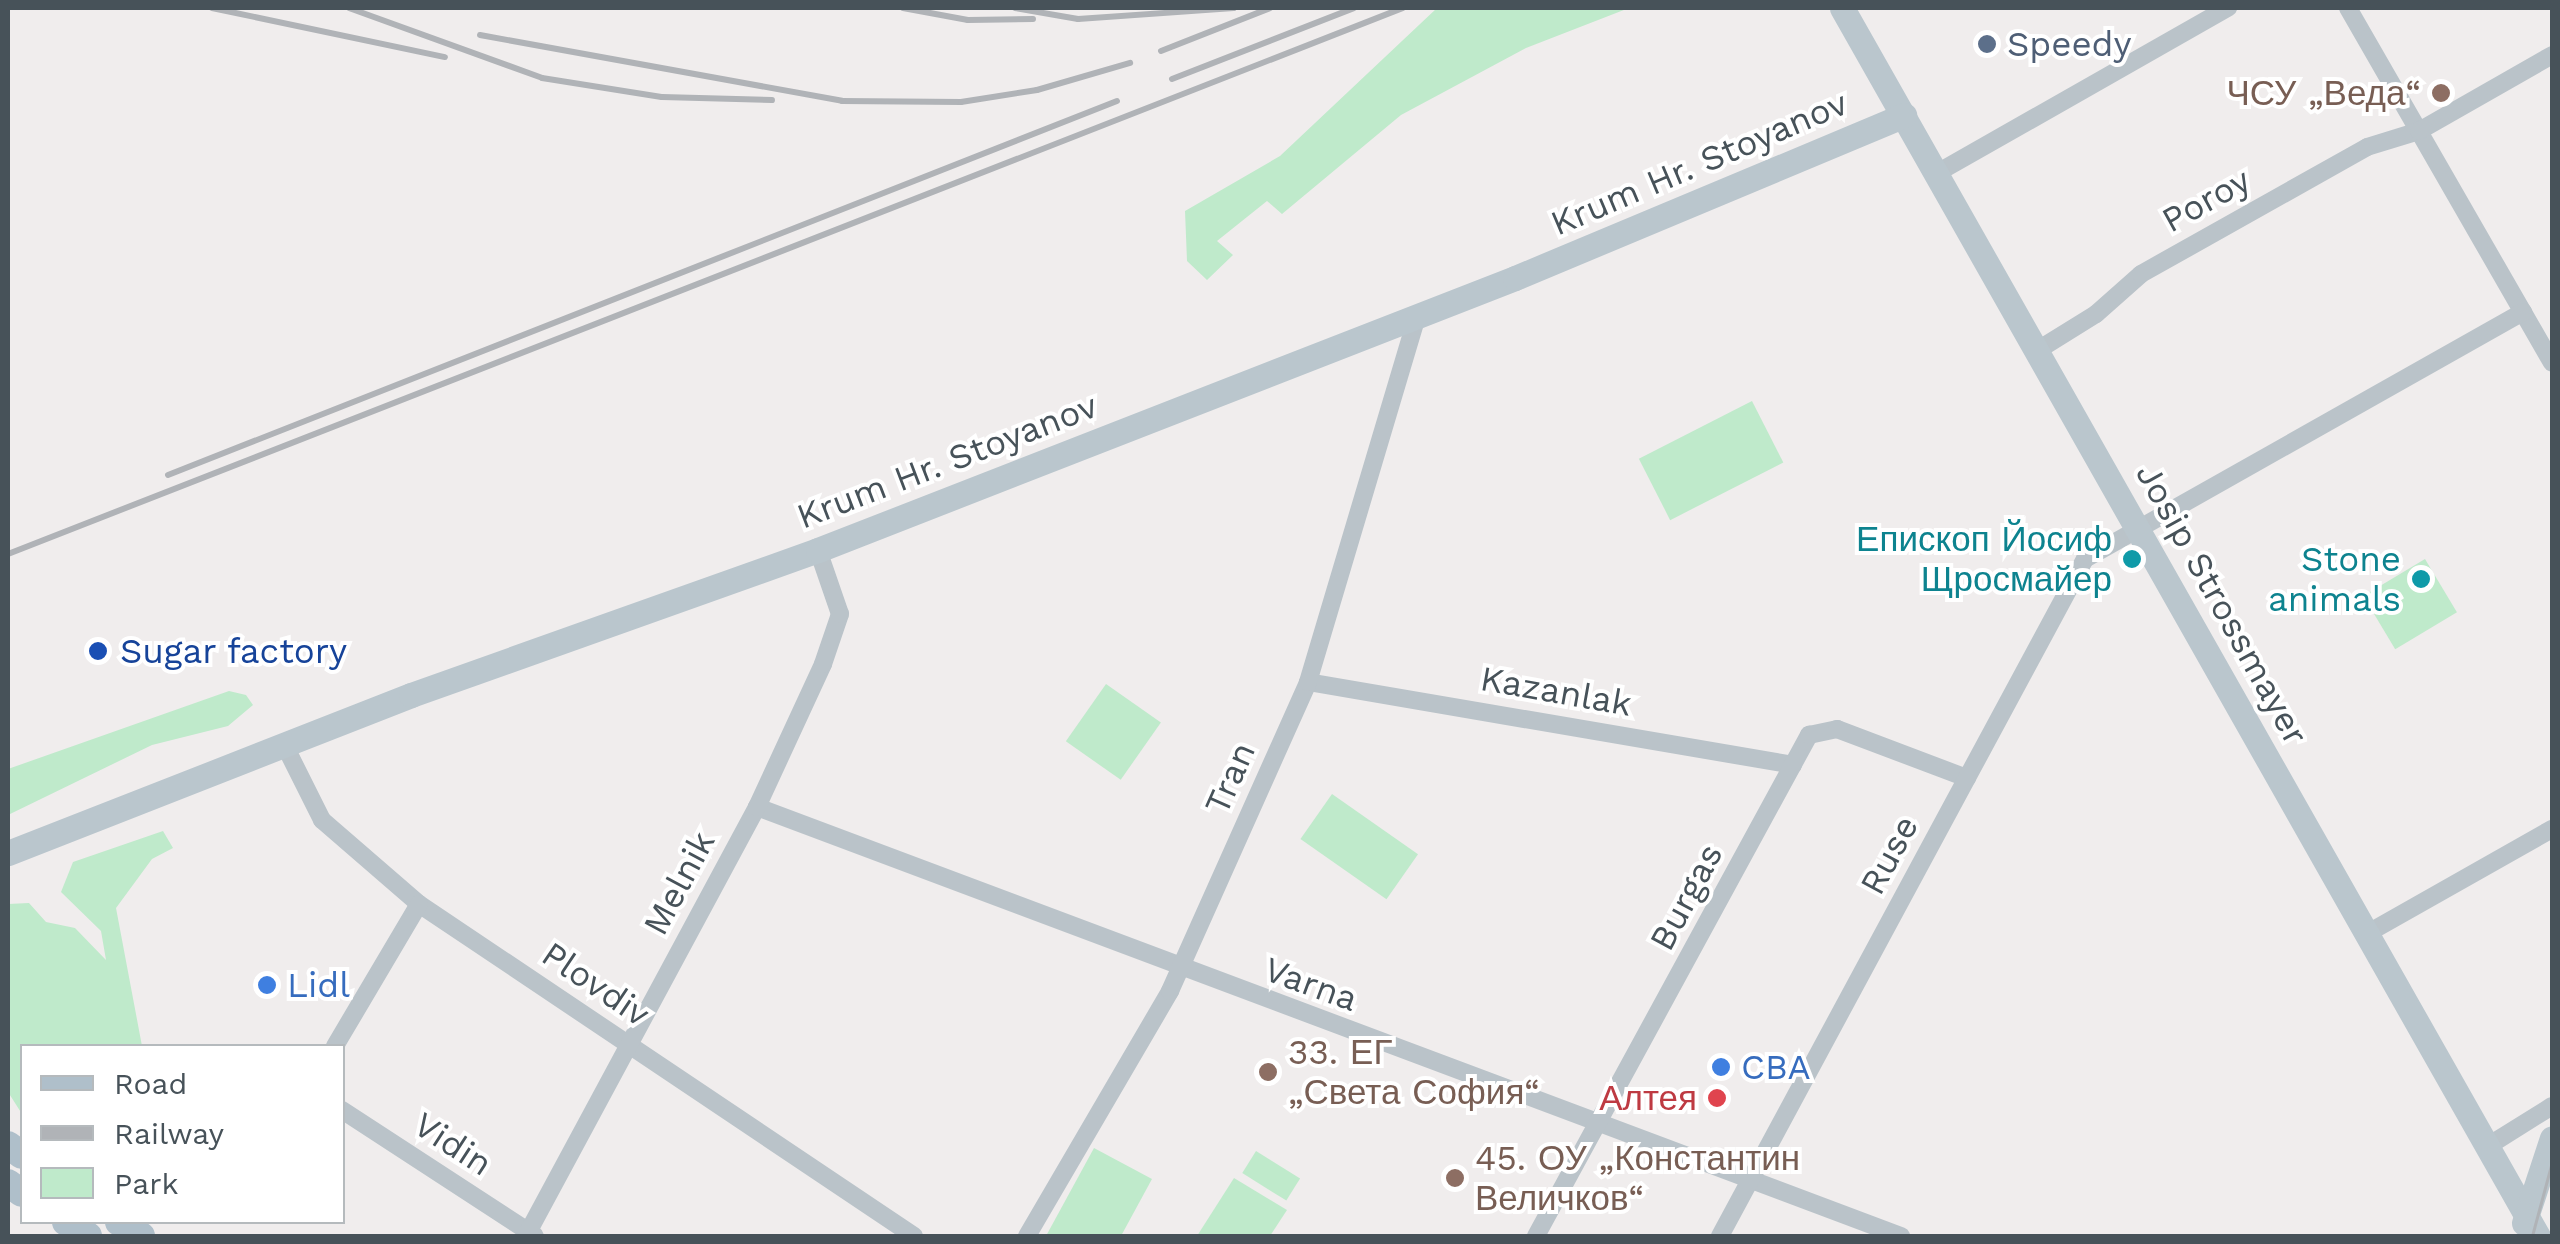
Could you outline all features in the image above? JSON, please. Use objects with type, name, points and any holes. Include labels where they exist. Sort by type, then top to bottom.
[{"type":"street","name":"Josip Strossmayer","points":[[1842,8],[2488,1146],[2528,1229]]},
{"type":"street","points":[[1937,173],[2228,8]]},
{"type":"street","points":[[2348,8],[2552,363]]},
{"type":"street","name":"Poroy","points":[[2038,350],[2096,314],[2140,274],[2367,147],[2419,131],[2552,56]]},
{"type":"street","name":"Krum Hr. Stoyanov","points":[[8,853],[284,744],[818,550],[1418,314],[1904,115]]},
{"type":"street","name":"Ruse","points":[[1720,1236],[2086,559],[2523,312]]},
{"type":"street","name":"Tran","points":[[1027,1236],[1180,970],[1308,682],[1418,314]]},
{"type":"street","name":"Melnik","points":[[530,1235],[628,1044],[758,806],[838,627],[837,598],[818,550]]},
{"type":"street","name":"Kazanlak","points":[[1308,682],[1793,765]]},
{"type":"street","name":"Burgas","points":[[1536,1236],[1600,1126],[1809,734],[1827,727],[1968,778]]},
{"type":"street","name":"Plovdiv","points":[[284,744],[322,820],[419,904],[914,1236]]},
{"type":"street","name":"Varna","points":[[758,806],[1180,970],[1901,1236]]},
{"type":"street","points":[[2368,933],[2552,829]]},
{"type":"street","points":[[336,1044],[419,904]]},
{"type":"street","points":[[2488,1146],[2552,1106]]},
{"type":"street","name":"Vidin","points":[[345,1112],[530,1235]]},
{"type":"street","points":[[2528,1229],[2552,1138]]},
{"type":"green space","points":[[1437,8],[1629,8],[1526,48],[1401,115],[1282,214],[1267,201],[1217,241],[1233,255],[1207,280],[1187,261],[1185,211],[1280,156]]},
{"type":"green space","points":[[1752,401],[1783,462],[1670,520],[1639,459]]},
{"type":"green space","points":[[2425,559],[2457,612],[2395,649],[2363,596]]},
{"type":"green space","points":[[1106,684],[1161,722],[1121,780],[1066,741]]},
{"type":"green space","points":[[229,691],[246,695],[253,705],[228,726],[152,745],[8,815],[8,769]]},
{"type":"green space","points":[[1332,794],[1418,854],[1386,899],[1300,839]]},
{"type":"green space","points":[[163,831],[173,848],[152,859],[116,908],[142,1044],[20,1044],[20,1111],[8,1092],[8,904],[29,903],[46,922],[75,928],[106,960],[101,931],[61,892],[73,862]]},
{"type":"green space","points":[[1094,1148],[1152,1179],[1121,1236],[1046,1236]]},
{"type":"green space","points":[[1256,1151],[1300,1179],[1286,1201],[1242,1173]]},
{"type":"green space","points":[[1234,1178],[1287,1210],[1270,1236],[1197,1236]]},
{"type":"tram line","points":[[2532,1236],[2552,1162]]},
{"type":"railway","points":[[212,8],[445,57]]},
{"type":"railway","points":[[349,8],[542,78],[662,97],[772,100]]},
{"type":"railway","points":[[903,8],[968,20],[1033,19]]},
{"type":"railway","points":[[1015,8],[1078,19],[1234,8]]},
{"type":"railway","points":[[1161,51],[1270,8]]},
{"type":"railway","points":[[1172,79],[1354,8]]},
{"type":"railway","points":[[8,554],[1403,8]]},
{"type":"railway","points":[[480,35],[842,101],[961,102],[1037,90],[1130,63]]},
{"type":"railway","points":[[168,475],[1117,101]]},
{"type":"place","name":"Speedy","points":[[1987,44]]},
{"type":"place","name":"ЧСУ „Веда“","points":[[2441,93]]},
{"type":"place","name":"Епископ Йосиф Щросмайер","points":[[2132,559]]},
{"type":"place","name":"Stone animals","points":[[2421,579]]},
{"type":"place","name":"Sugar factory","points":[[98,651]]},
{"type":"place","name":"Lidl","points":[[267,985]]},
{"type":"place","name":"CBA","points":[[1721,1067]]},
{"type":"place","name":"33. ЕГ „Света София“","points":[[1268,1072]]},
{"type":"place","name":"Алтея","points":[[1717,1098]]},
{"type":"place","name":"45. ОУ „Константин Величков“","points":[[1455,1178]]}]
